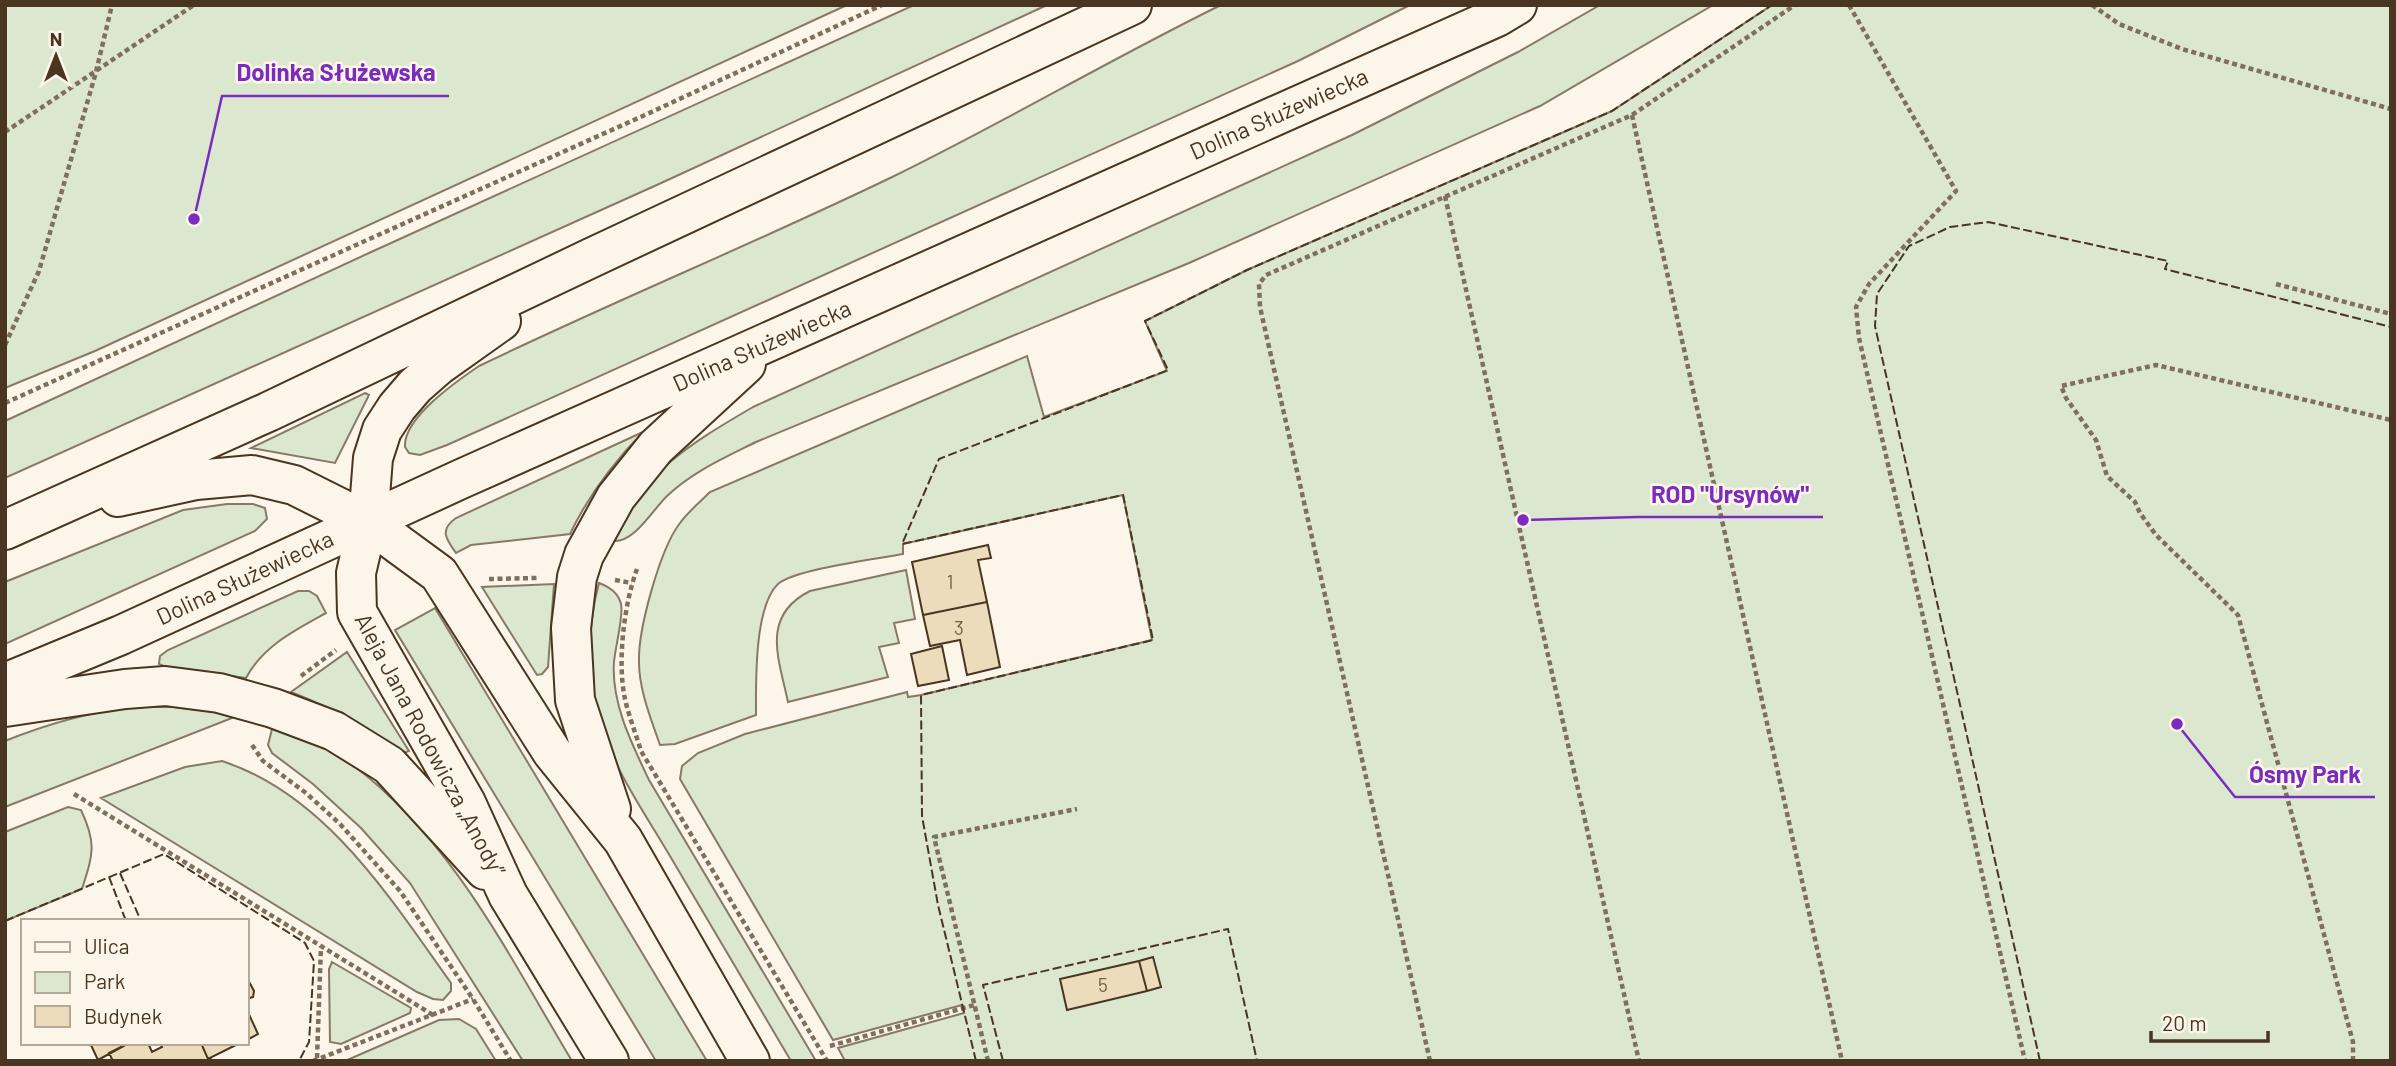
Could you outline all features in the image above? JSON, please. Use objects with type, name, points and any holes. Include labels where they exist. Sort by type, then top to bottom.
[{"type":"main road","points":[[5,530],[268,412],[1132,5]]},
{"type":"main road","name":"Dolina Służewiecka","points":[[5,683],[121,635],[1459,34],[1517,5]]},
{"type":"main road","name":"Aleja Jana Rodowicza „Anody”","points":[[591,258],[439,365],[415,386],[397,407],[382,430],[373,458],[368,522],[356,573],[357,612],[466,803],[508,895],[609,1061]]},
{"type":"main road","points":[[750,1061],[623,840],[594,764],[575,700],[571,628],[580,566],[616,497],[656,447],[770,343]]},
{"type":"main road","points":[[44,513],[196,480],[252,475],[295,485],[368,522],[439,574],[552,752],[623,840]]},
{"type":"main road","points":[[5,707],[125,689],[165,686],[219,693],[274,708],[334,731],[389,765],[508,895]]},
{"type":"path","points":[[5,345],[39,271],[96,72],[112,5]]},
{"type":"path","points":[[5,132],[194,5]]},
{"type":"path","points":[[5,403],[632,121],[882,5]]},
{"type":"path","points":[[1430,1061],[1260,307],[1259,285],[1266,275],[1632,115],[1795,5]]},
{"type":"path","points":[[1849,5],[1956,191],[1869,285],[1856,307],[1859,338],[2025,1061]]},
{"type":"path","points":[[2092,5],[2119,24],[2182,49],[2391,109]]},
{"type":"path","points":[[1632,115],[1842,1061]]},
{"type":"path","points":[[1445,196],[1639,1061]]},
{"type":"path","points":[[2276,285],[2391,314]]},
{"type":"path","points":[[2353,1061],[2353,1042],[2238,615],[2156,535],[2135,502],[2107,476],[2095,440],[2066,398],[2061,386],[2156,365],[2391,420]]},
{"type":"path","points":[[637,569],[632,583],[622,658],[625,698],[641,751],[827,1061]]},
{"type":"path","points":[[482,579],[544,578]]},
{"type":"path","points":[[293,682],[343,644]]},
{"type":"path","points":[[250,742],[263,761],[306,793],[341,824],[400,891],[511,1061]]},
{"type":"path","points":[[74,794],[433,1015]]},
{"type":"path","points":[[988,1061],[934,837],[1077,808]]},
{"type":"path","points":[[321,946],[315,1059],[473,999]]},
{"type":"path","points":[[830,1046],[975,1005]]},
{"type":"green space","points":[[5,5],[847,5],[95,351],[5,388]]},
{"type":"green space","points":[[914,5],[1047,5],[659,184],[5,478],[5,421]]},
{"type":"green space","points":[[1221,5],[1410,5],[1298,61],[447,445],[420,455],[409,453],[405,447],[413,424],[422,413],[445,391],[479,366],[888,179]]},
{"type":"green space","points":[[1600,5],[1713,5],[1540,106],[1189,263],[756,442],[687,480],[666,497],[635,532],[621,540],[613,541],[625,517],[654,478],[689,447],[753,407],[1352,135],[1518,52]]},
{"type":"green space","points":[[1772,5],[2391,5],[2391,1061],[845,1061],[838,1048],[964,1013],[962,1005],[833,1040],[680,779],[682,766],[698,753],[745,734],[907,692],[908,697],[921,695],[1152,640],[1123,495],[903,544],[903,554],[818,569],[787,579],[778,584],[770,595],[760,627],[756,715],[675,744],[660,745],[641,683],[639,662],[642,630],[665,551],[672,535],[687,515],[710,492],[1027,356],[1044,417],[1167,371],[1145,321],[1247,270],[1612,111]]},
{"type":"green space","points":[[365,393],[369,395],[335,463],[251,448]]},
{"type":"green space","points":[[643,432],[602,480],[570,534],[471,545],[456,553],[449,543],[447,527],[456,518]]},
{"type":"green space","points":[[227,504],[253,504],[265,508],[267,519],[255,531],[5,644],[5,582],[183,510]]},
{"type":"green space","points":[[906,570],[915,619],[894,623],[899,643],[879,647],[888,677],[788,702],[777,640],[784,613],[794,601],[810,591]]},
{"type":"green space","points":[[599,583],[613,591],[621,604],[614,677],[619,708],[636,752],[649,780],[816,1061],[791,1061],[638,803],[612,754],[599,719],[591,668],[592,617]]},
{"type":"green space","points":[[554,584],[548,667],[542,674],[537,675],[482,587]]},
{"type":"green space","points":[[298,591],[309,591],[317,596],[326,613],[271,648],[246,678],[159,664],[160,656],[168,650]]},
{"type":"green space","points":[[435,608],[707,1061],[656,1061],[395,630]]},
{"type":"green space","points":[[347,652],[409,751],[401,754],[348,718],[291,692]]},
{"type":"green space","points":[[130,707],[174,707],[233,714],[232,718],[5,807],[5,741],[67,720]]},
{"type":"green space","points":[[273,725],[325,748],[354,766],[389,796],[421,829],[476,902],[572,1061],[523,1061],[410,883],[361,828],[313,784],[272,753],[268,745]]},
{"type":"green space","points":[[222,761],[259,777],[293,798],[353,853],[404,917],[451,983],[451,991],[443,1000],[417,992],[101,798],[185,767]]},
{"type":"green space","points":[[68,807],[81,810],[91,841],[91,858],[82,889],[5,921],[5,832]]},
{"type":"green space","points":[[332,962],[411,1008],[410,1013],[341,1044],[330,1042],[329,969]]},
{"type":"green space","points":[[459,1019],[476,1029],[496,1061],[345,1061],[439,1020]]},
{"type":"building","points":[[988,545],[991,558],[978,560],[987,602],[923,615],[912,562]]},
{"type":"building","points":[[987,602],[1000,667],[967,675],[960,640],[930,646],[923,615]]},
{"type":"building","points":[[942,646],[949,680],[918,686],[911,654]]},
{"type":"building","points":[[1153,957],[1161,987],[1147,991],[1139,961]]},
{"type":"building","points":[[1139,961],[1147,991],[1067,1010],[1060,979]]},
{"type":"building","points":[[248,980],[254,991],[253,997],[248,999]]},
{"type":"building","points":[[248,1012],[258,1034],[248,1039]]},
{"type":"building","points":[[91,1045],[125,1045],[98,1060]]},
{"type":"building","points":[[125,1045],[149,1045],[152,1052],[162,1047],[161,1045],[202,1045],[208,1059],[212,1061],[113,1061],[109,1053]]},
{"type":"building","points":[[202,1045],[236,1045],[208,1059]]},
{"type":"fence","points":[[976,1061],[938,905],[922,816],[921,695],[1153,640],[1123,495],[902,544],[939,459],[1168,370],[1145,321],[1247,270],[1612,111],[1772,5]]},
{"type":"fence","points":[[2040,1061],[1875,326],[1877,294],[1909,246],[1950,227],[1988,222],[2168,261],[2165,269],[2391,327]]},
{"type":"fence","points":[[5,921],[164,854],[305,943],[314,961],[309,1042],[299,1061]]},
{"type":"fence","points":[[120,873],[140,919]]},
{"type":"fence","points":[[109,877],[125,919]]},
{"type":"fence","points":[[1003,1061],[983,985],[1228,929],[1257,1061]]},
{"type":"place","name":"Dolinka Służewska","points":[[194,219]]},
{"type":"place","name":"ROD \"Ursynów\"","points":[[1523,520]]},
{"type":"place","name":"Ósmy Park","points":[[2177,724]]}]
